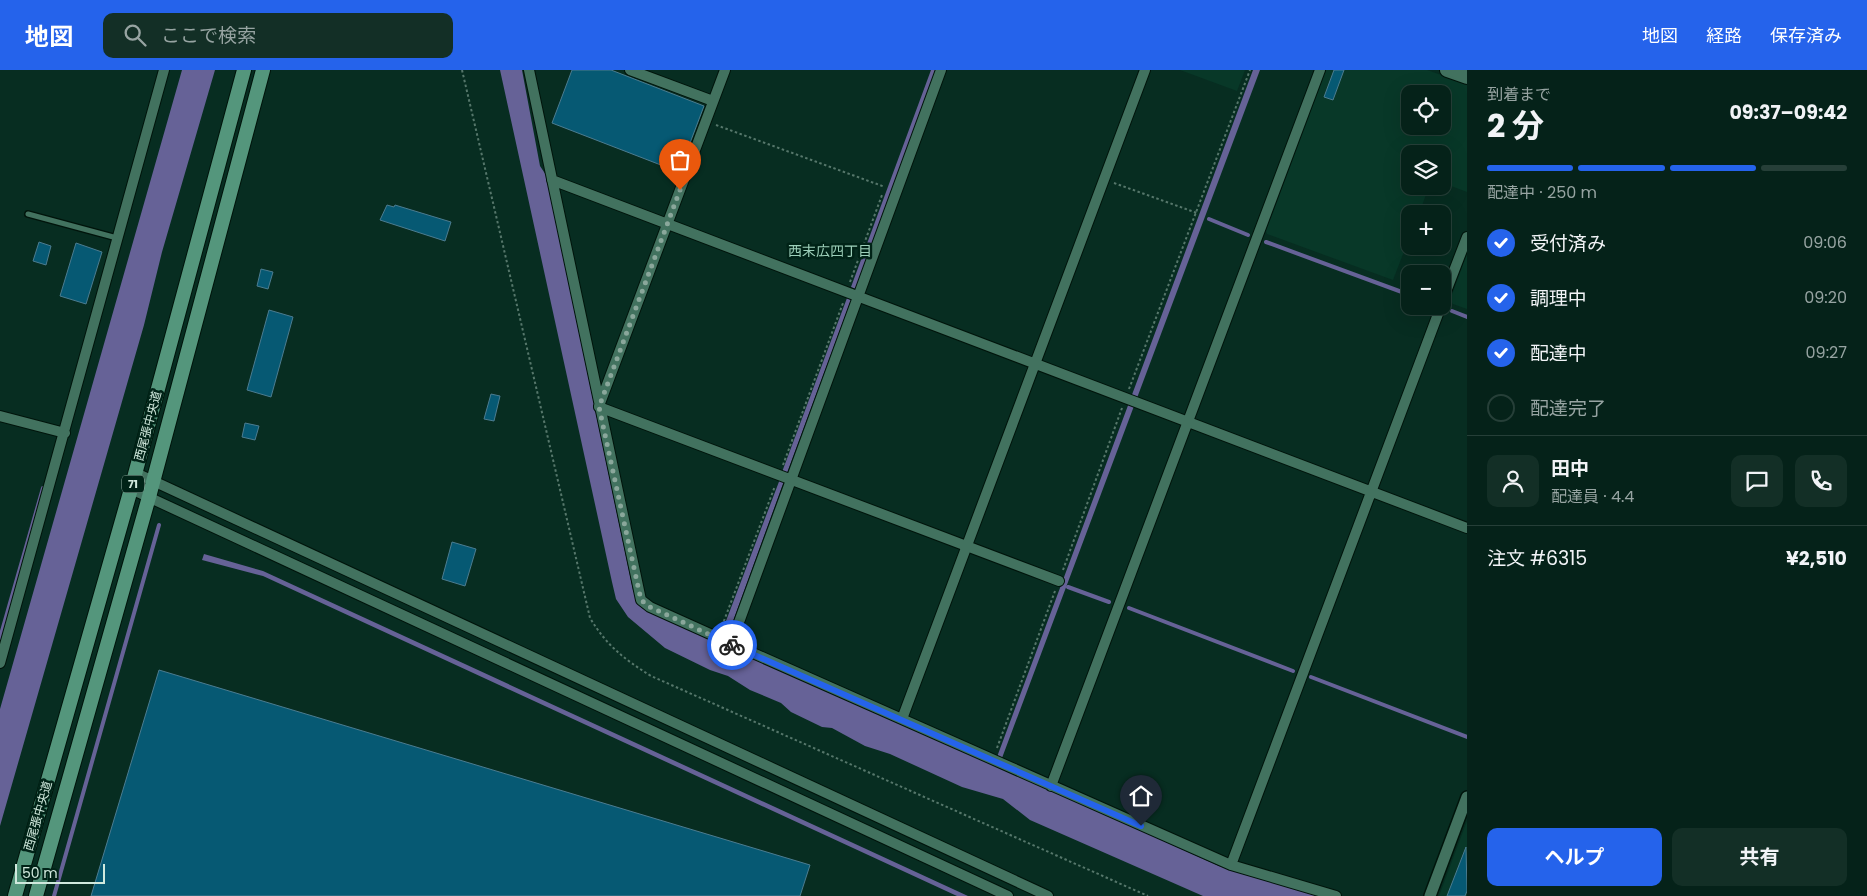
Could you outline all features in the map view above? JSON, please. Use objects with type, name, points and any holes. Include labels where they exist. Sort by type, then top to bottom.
[{"type":"main road","name":"西尾張中央道","points":[[15,896],[136,473],[244,70]]},
{"type":"main road","name":"西尾張中央道","points":[[36,896],[154,481],[263,70]]},
{"type":"main road","points":[[1448,70],[1467,77]]},
{"type":"street","points":[[0,662],[65,433],[164,70]]},
{"type":"street","points":[[529,70],[641,600],[650,607],[724,641],[1231,865],[1336,896]]},
{"type":"street","points":[[630,70],[713,101]]},
{"type":"street","points":[[599,407],[725,70]]},
{"type":"street","points":[[724,641],[791,479],[941,70]]},
{"type":"street","points":[[902,719],[1145,70]]},
{"type":"street","points":[[1051,786],[1186,422],[1320,70]]},
{"type":"street","points":[[552,180],[666,225],[1467,528]]},
{"type":"street","points":[[1451,279],[1467,237]]},
{"type":"street","points":[[1231,865],[1438,315]]},
{"type":"street","points":[[599,407],[1059,581]]},
{"type":"street","points":[[0,416],[65,433]]},
{"type":"street","points":[[136,473],[1048,896]]},
{"type":"street","points":[[131,489],[1008,896]]},
{"type":"street","points":[[1430,896],[1467,797]]},
{"type":"lane","points":[[28,214],[118,239]]},
{"type":"path","points":[[462,70],[590,618],[603,639],[628,661],[651,676],[1148,896]]},
{"type":"path","points":[[997,762],[1059,581],[1250,70]]},
{"type":"path","points":[[706,120],[885,188]]},
{"type":"path","points":[[724,641],[779,475],[888,178]]},
{"type":"path","points":[[1104,179],[1197,213]]},
{"type":"shaded area","points":[[182,70],[215,70],[0,826],[0,709]]},
{"type":"shaded area","points":[[500,70],[522,70],[540,166],[546,175],[633,590],[642,608],[718,642],[780,479],[784,481],[732,624],[734,626],[726,646],[994,765],[1253,70],[1260,70],[1002,758],[1002,768],[1219,866],[1317,896],[1203,896],[1030,820],[1003,799],[962,787],[890,754],[865,746],[832,728],[822,727],[791,712],[781,703],[750,690],[728,676],[710,670],[665,648],[628,617],[616,599],[612,582]]},
{"type":"shaded area","points":[[931,70],[937,70],[856,289],[851,287]]},
{"type":"shaded area","points":[[1180,70],[1245,70],[1237,91]]},
{"type":"shaded area","points":[[1326,70],[1427,70],[1467,84],[1467,192],[1451,186],[1451,145],[1401,145],[1401,195],[1426,195],[1422,205],[1401,205],[1401,255],[1403,255],[1393,280],[1267,234],[1266,231]]},
{"type":"shaded area","points":[[1467,254],[1467,309],[1453,304],[1451,297]]},
{"type":"shaded area","points":[[847,298],[851,300],[787,473],[782,472]]},
{"type":"shaded area","points":[[204,554],[263,571],[968,896],[957,896],[263,576],[202,560]]},
{"type":"shaded area","points":[[1467,821],[1467,896],[1439,896]]},
{"type":"building","points":[[572,70],[611,70],[704,106],[679,172],[552,123]]},
{"type":"building","points":[[1334,70],[1344,70],[1333,100],[1324,97]]},
{"type":"building","points":[[387,205],[394,207],[395,205],[451,222],[445,241],[380,220]]},
{"type":"building","points":[[39,242],[51,246],[46,265],[33,261]]},
{"type":"building","points":[[76,243],[102,252],[86,304],[60,296]]},
{"type":"building","points":[[261,269],[273,272],[268,289],[257,286]]},
{"type":"building","points":[[269,310],[293,317],[271,397],[247,390]]},
{"type":"building","points":[[491,394],[500,396],[494,421],[484,419]]},
{"type":"building","points":[[245,423],[259,426],[255,440],[242,437]]},
{"type":"building","points":[[452,542],[476,549],[465,586],[442,579]]},
{"type":"building","points":[[159,670],[810,865],[800,896],[91,896]]},
{"type":"building","points":[[1466,847],[1467,891],[1465,896],[1447,896]]},
{"type":"waterway","points":[[1209,219],[1248,235]]},
{"type":"waterway","points":[[1266,242],[1401,292]]},
{"type":"waterway","points":[[1452,311],[1467,317]]},
{"type":"waterway","points":[[0,638],[43,488]]},
{"type":"waterway","points":[[54,896],[159,525]]},
{"type":"waterway","points":[[1068,587],[1109,602]]},
{"type":"waterway","points":[[1129,608],[1293,671]]},
{"type":"waterway","points":[[1311,677],[1467,737]]},
{"type":"way so far","points":[[680,190],[599,407],[641,600],[650,607],[732,645]]},
{"type":"district","name":"西末広四丁目","points":[[830,251]]},
{"type":"route","points":[[732,645],[1141,826]]}]
